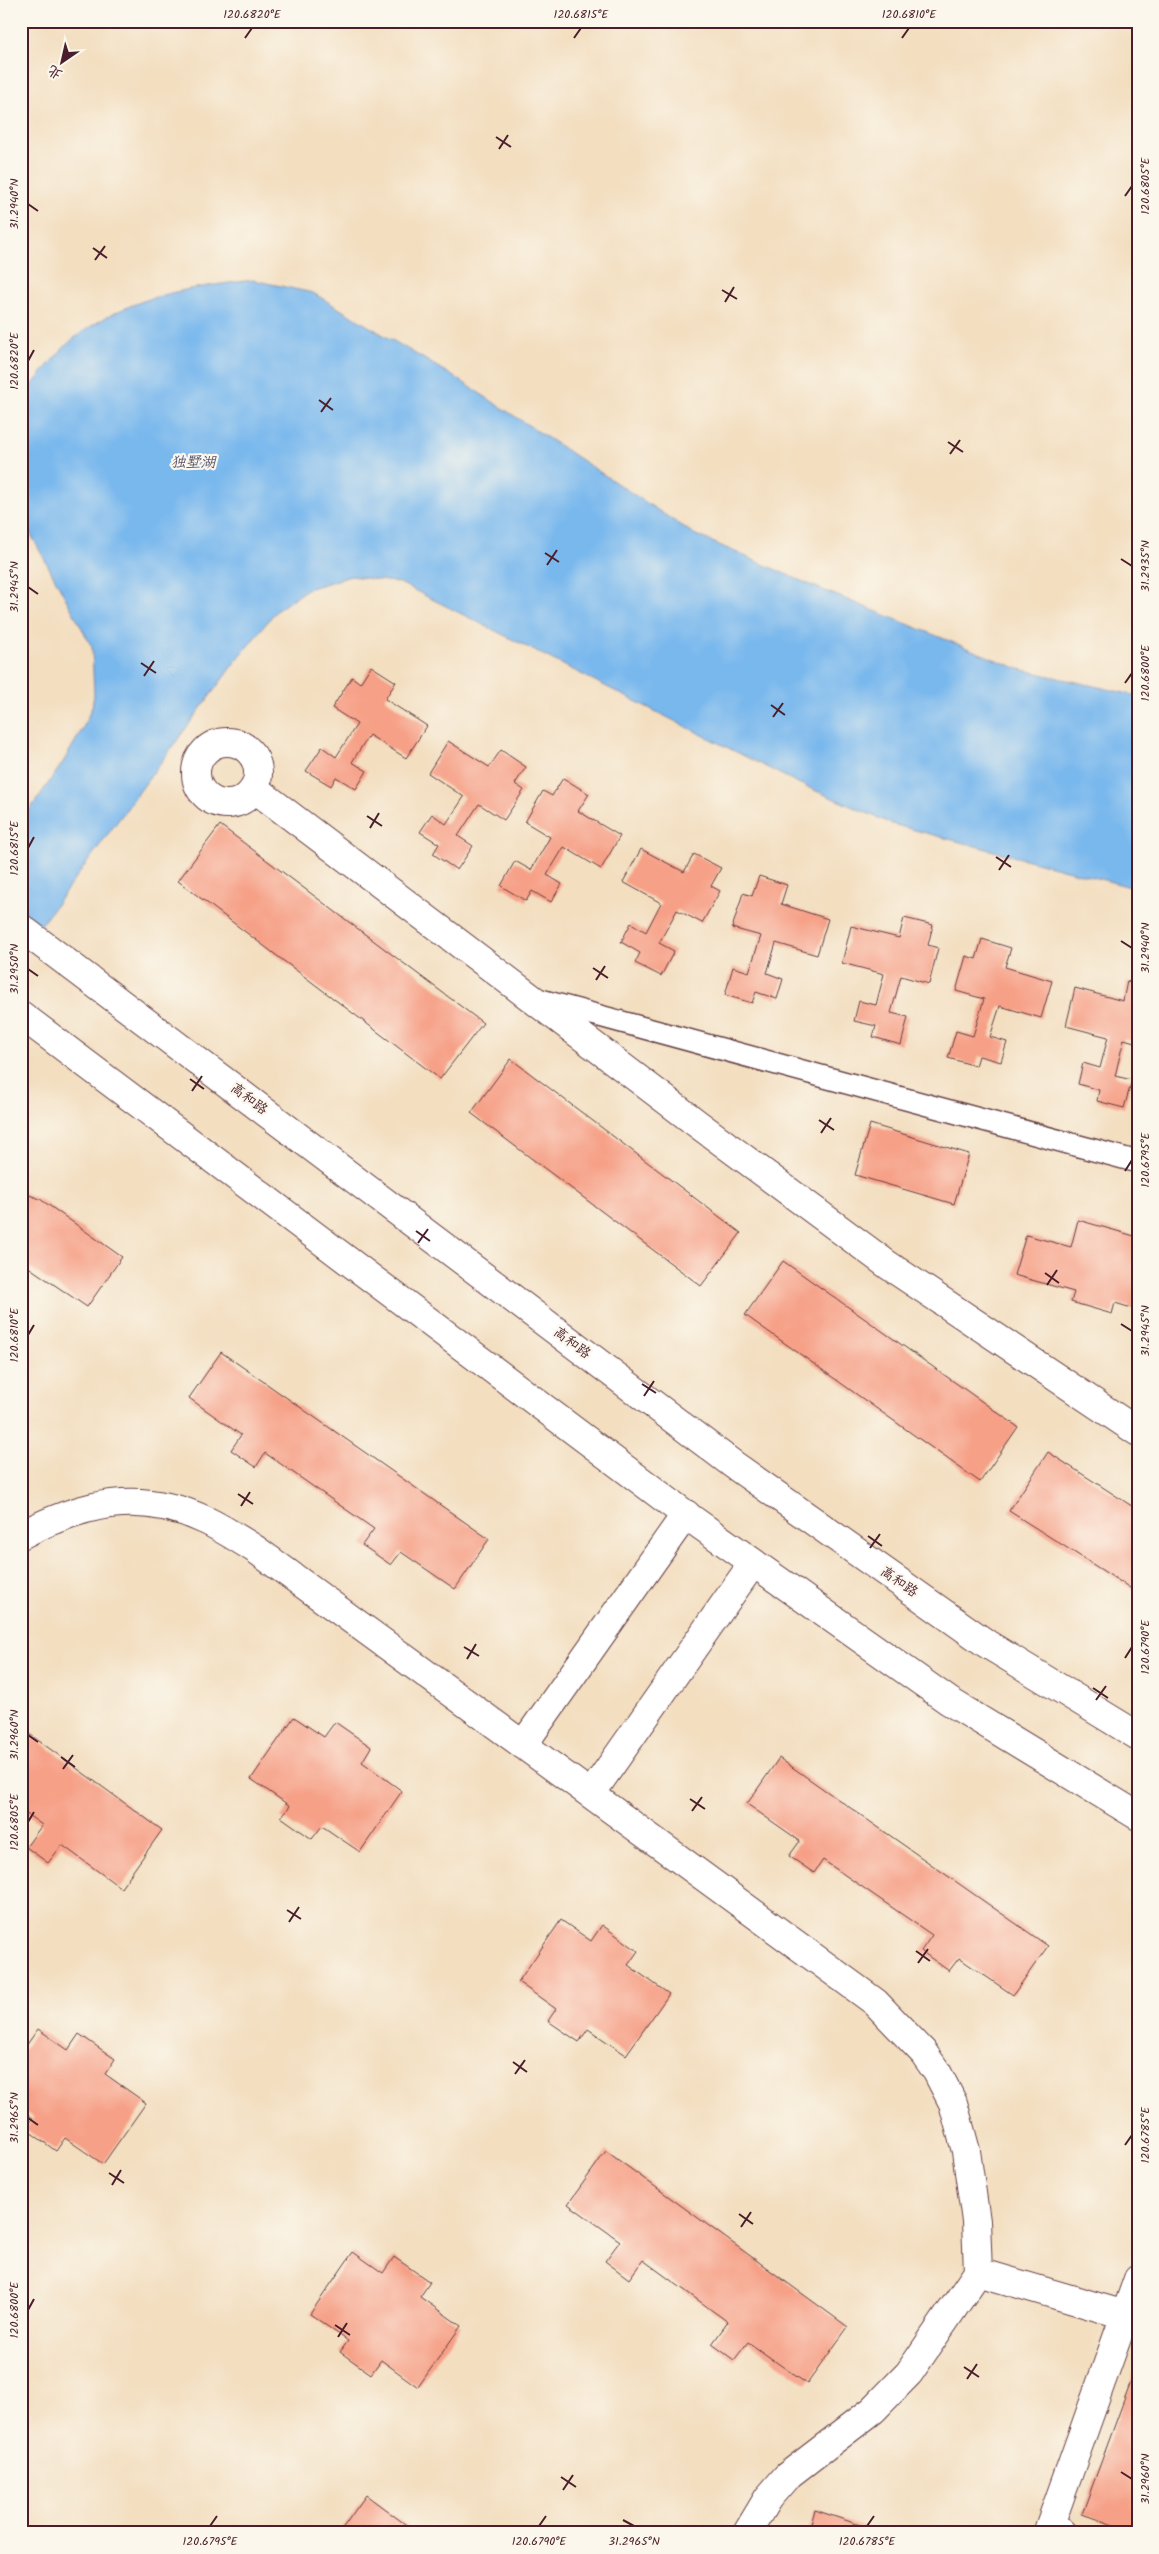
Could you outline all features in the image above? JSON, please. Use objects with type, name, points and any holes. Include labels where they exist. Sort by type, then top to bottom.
[{"type":"street","points":[[255,789],[888,1265],[1138,1432]]},
{"type":"street","name":"高和路","points":[[21,928],[734,1465],[987,1644],[1138,1736]]},
{"type":"street","points":[[21,1015],[753,1563],[949,1701],[1138,1816]]},
{"type":"street","points":[[21,1535],[71,1512],[123,1502],[148,1503],[172,1508],[206,1520],[256,1549],[875,2002],[923,2052],[937,2072],[953,2103],[966,2152],[976,2221],[978,2272],[909,2373],[873,2410],[786,2476],[768,2498],[747,2533]]},
{"type":"street","points":[[523,1744],[686,1514]]},
{"type":"street","points":[[591,1794],[753,1563]]},
{"type":"street","points":[[978,2272],[1125,2315]]},
{"type":"street","points":[[1063,2533],[1048,2528],[1138,2279]]},
{"type":"lane","points":[[529,996],[1138,1162]]},
{"type":"water","name":"独墅湖","points":[[253,280],[313,293],[461,381],[694,534],[813,586],[1019,669],[1138,696],[1138,889],[892,824],[798,783],[400,583],[351,576],[307,589],[276,611],[232,666],[21,952],[21,822],[62,764],[83,728],[92,707],[94,695],[92,647],[21,516],[21,399],[55,357],[70,342],[98,322],[118,311],[139,302],[183,290]]},
{"type":"building","points":[[371,666],[396,682],[385,699],[427,726],[406,758],[369,735],[352,762],[367,771],[356,789],[336,777],[331,786],[306,771],[322,747],[336,757],[357,724],[332,708],[352,677],[360,683]]},
{"type":"building","points":[[448,741],[489,767],[501,750],[526,767],[515,784],[524,790],[504,820],[479,804],[458,836],[473,846],[457,870],[433,854],[439,844],[420,832],[432,814],[446,824],[464,797],[428,773]]},
{"type":"building","points":[[563,778],[589,794],[578,811],[620,836],[601,869],[564,847],[547,875],[562,884],[551,902],[532,891],[526,901],[501,886],[515,861],[531,870],[550,837],[525,822],[543,791],[552,796]]},
{"type":"building","points":[[220,825],[483,1023],[440,1079],[178,881]]},
{"type":"building","points":[[641,849],[684,872],[694,854],[721,868],[711,886],[720,891],[702,923],[677,910],[659,943],[674,951],[661,976],[635,963],[640,953],[621,942],[631,923],[646,932],[661,903],[623,882]]},
{"type":"building","points":[[759,876],[787,885],[781,904],[828,919],[817,955],[776,943],[767,973],[783,979],[777,999],[756,992],[752,1003],[725,995],[733,967],[749,972],[761,936],[732,928],[743,893],[752,896]]},
{"type":"building","points":[[904,918],[933,925],[928,945],[938,948],[929,984],[901,976],[891,1013],[908,1017],[901,1045],[873,1037],[876,1026],[854,1021],[859,1001],[876,1005],[884,974],[842,963],[851,926],[899,938]]},
{"type":"building","points":[[982,939],[1011,948],[1005,967],[1052,981],[1041,1018],[1000,1006],[990,1037],[1007,1042],[1001,1062],[979,1056],[976,1066],[948,1058],[956,1031],[973,1036],[984,999],[956,991],[966,956],[976,959]]},
{"type":"building","points":[[1127,981],[1138,984],[1138,1043],[1124,1039],[1115,1076],[1132,1080],[1124,1108],[1097,1101],[1099,1090],[1078,1084],[1083,1063],[1100,1068],[1108,1037],[1066,1026],[1075,988],[1123,1001]]},
{"type":"building","points":[[511,1059],[741,1233],[701,1286],[471,1113]]},
{"type":"building","points":[[870,1124],[969,1154],[954,1204],[855,1175]]},
{"type":"building","points":[[21,1192],[40,1199],[122,1257],[87,1307],[21,1262]]},
{"type":"building","points":[[1078,1220],[1138,1237],[1138,1310],[1115,1303],[1112,1314],[1071,1302],[1074,1292],[1014,1275],[1026,1235],[1071,1247]]},
{"type":"building","points":[[783,1261],[1018,1427],[980,1482],[745,1315]]},
{"type":"building","points":[[221,1352],[489,1539],[455,1589],[401,1552],[391,1565],[362,1545],[374,1529],[265,1453],[256,1467],[231,1450],[241,1435],[189,1398]]},
{"type":"building","points":[[1048,1452],[1138,1510],[1138,1593],[1009,1511]]},
{"type":"building","points":[[294,1717],[324,1737],[335,1722],[371,1747],[362,1762],[402,1791],[360,1852],[322,1826],[312,1839],[281,1817],[290,1806],[251,1779]]},
{"type":"building","points":[[21,1728],[162,1830],[121,1888],[62,1845],[48,1863],[26,1847],[42,1825],[21,1810]]},
{"type":"building","points":[[779,1758],[1048,1946],[1013,1995],[959,1958],[949,1971],[921,1951],[932,1935],[823,1860],[814,1873],[789,1856],[800,1841],[747,1804]]},
{"type":"building","points":[[561,1920],[591,1941],[602,1925],[638,1951],[628,1965],[669,1994],[626,2055],[588,2029],[579,2042],[548,2021],[556,2009],[518,1982]]},
{"type":"building","points":[[38,2029],[68,2050],[79,2034],[115,2059],[105,2074],[146,2103],[103,2164],[65,2138],[56,2151],[26,2129],[33,2118],[21,2109],[21,2053]]},
{"type":"building","points":[[606,2151],[848,2327],[807,2384],[748,2342],[734,2360],[712,2344],[728,2322],[643,2260],[629,2279],[605,2261],[620,2241],[568,2204]]},
{"type":"building","points":[[353,2252],[383,2273],[394,2257],[430,2282],[420,2297],[461,2326],[418,2387],[381,2360],[371,2374],[340,2352],[348,2341],[310,2314]]},
{"type":"building","points":[[1138,2362],[1138,2533],[1136,2533],[1082,2514]]},
{"type":"building","points":[[366,2495],[417,2533],[339,2533]]},
{"type":"building","points":[[815,2510],[881,2532],[881,2533],[808,2533]]}]
